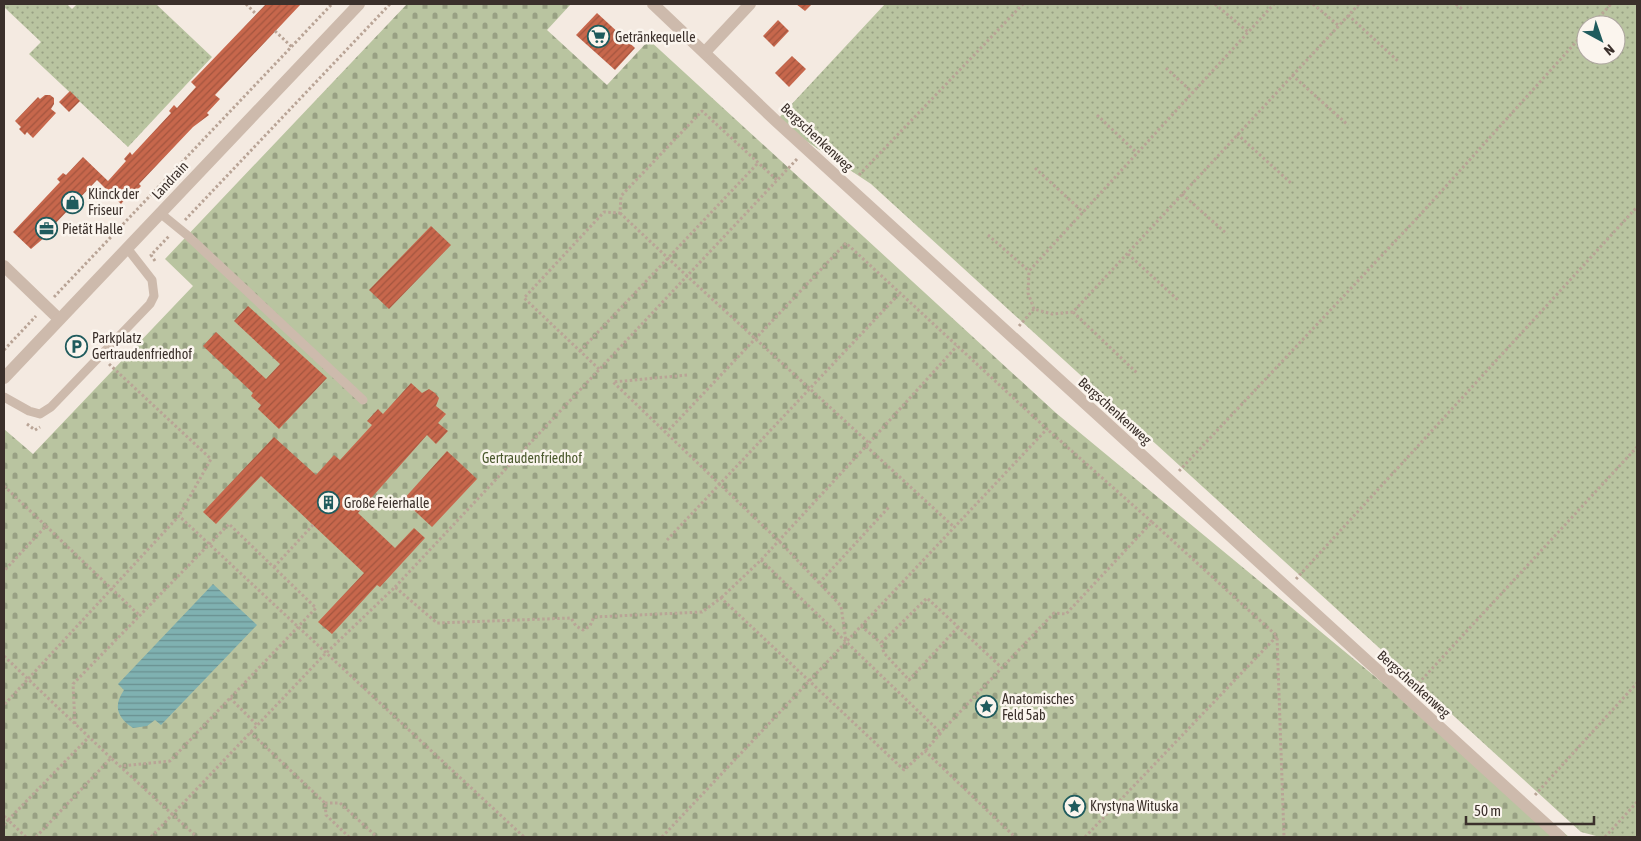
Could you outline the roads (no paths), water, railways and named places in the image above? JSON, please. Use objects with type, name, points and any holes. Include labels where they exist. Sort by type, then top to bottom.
[{"type":"street","name":"Landrain","points":[[4,378],[304,59],[359,4]]},
{"type":"street","name":"Bergschenkenweg","points":[[653,4],[806,148],[1560,837]]},
{"type":"street","points":[[705,52],[750,4]]},
{"type":"street","points":[[4,266],[58,319]]},
{"type":"lane","points":[[160,213],[187,235],[362,400]]},
{"type":"lane","points":[[4,397],[29,411],[40,414],[51,407],[154,296],[152,280],[127,248]]},
{"type":"water","points":[[213,584],[257,625],[161,725],[155,720],[147,726],[133,728],[123,720],[118,711],[119,701],[124,690],[118,684]]},
{"type":"place","name":"Getränkequelle","points":[[599,37]]},
{"type":"place","name":"Klinck der Friseur","points":[[72,202]]},
{"type":"place","name":"Pietät Halle","points":[[46,229]]},
{"type":"place","name":"Parkplatz Gertraudenfriedhof","points":[[76,346]]},
{"type":"place","name":"Große Feierhalle","points":[[328,503]]},
{"type":"place","name":"Anatomisches Feld 5ab","points":[[986,707]]},
{"type":"place","name":"Krystyna Wituska","points":[[1074,806]]},
{"type":"park label","name":"Gertraudenfriedhof","points":[[532,458]]}]
